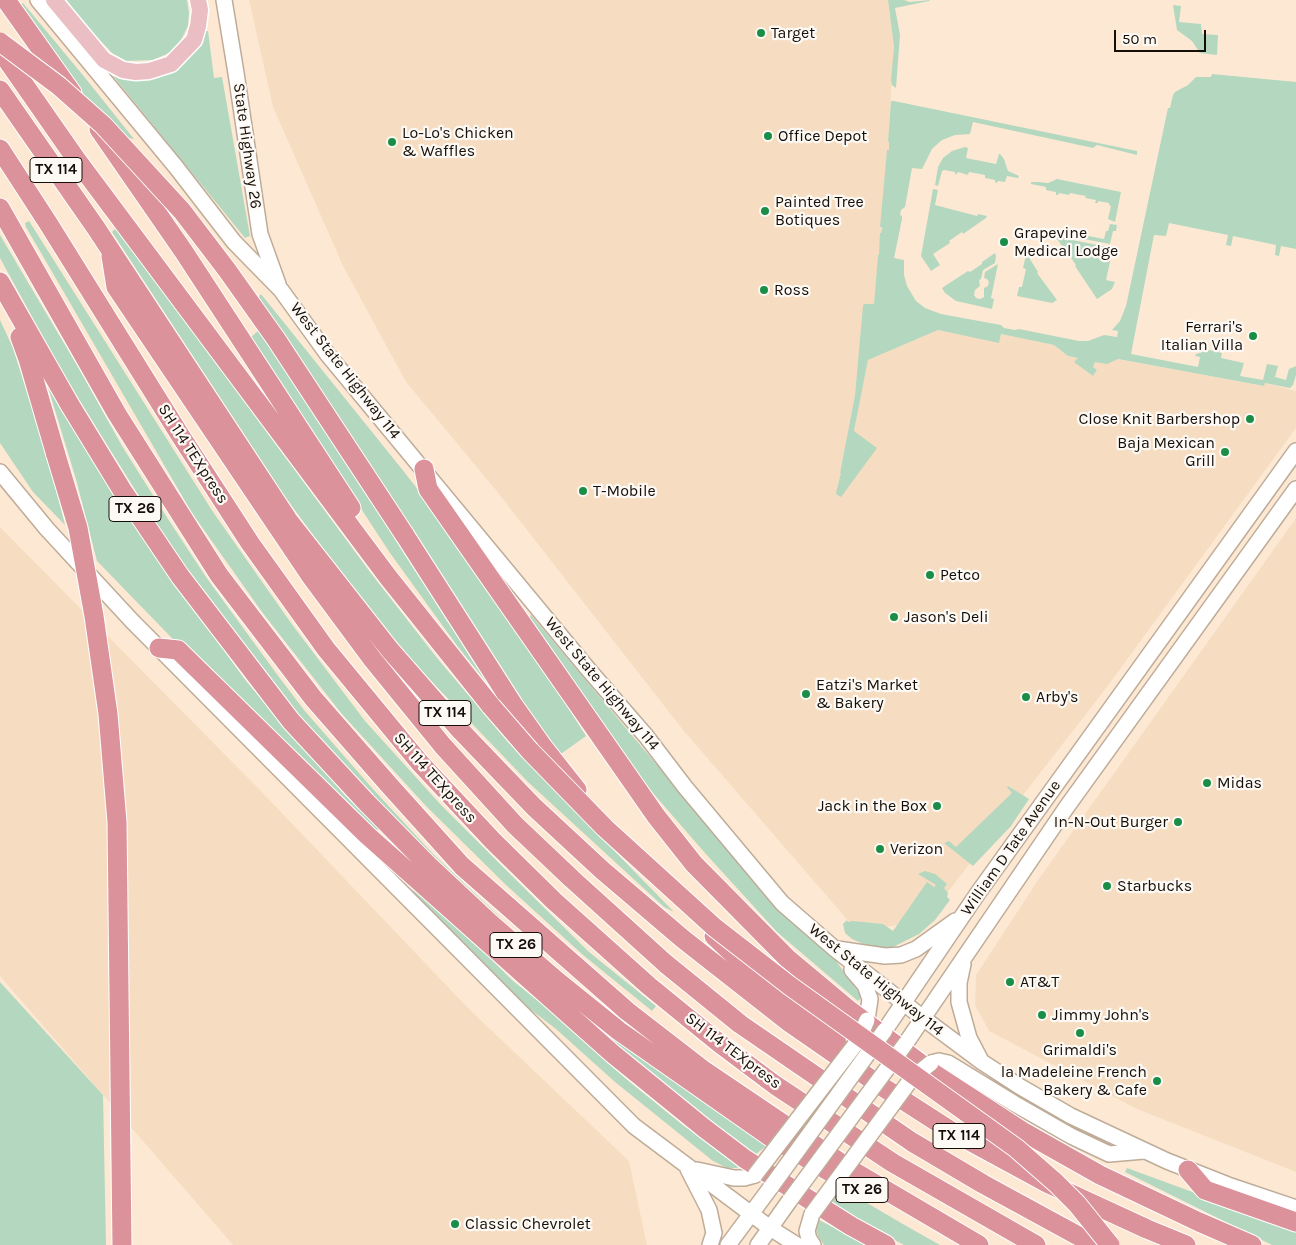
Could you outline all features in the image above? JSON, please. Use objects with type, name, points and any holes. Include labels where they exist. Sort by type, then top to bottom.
[{"type":"highway","points":[[6,0],[184,252],[259,365],[367,533],[373,556]]},
{"type":"highway","points":[[0,42],[59,86],[103,125],[182,211],[227,270],[270,332],[404,534],[514,706],[543,747],[586,801],[661,885],[766,985],[845,1048],[878,1084]]},
{"type":"highway","points":[[0,50],[76,159],[373,556],[466,677],[530,751],[611,835],[714,927],[849,1029],[924,1080],[1016,1148],[1056,1183],[1110,1245]]},
{"type":"highway","name":"TX 114","points":[[0,90],[110,250],[288,520],[390,650],[460,730],[534,807],[602,870],[683,939],[790,1023],[878,1084],[951,1131],[1044,1182],[1186,1245]]},
{"type":"highway","name":"SH 114 TEXpress","points":[[0,149],[48,222],[180,436],[268,568],[348,678],[420,762],[493,841],[554,901],[649,986],[719,1043],[775,1085],[893,1164],[1036,1245]]},
{"type":"highway","points":[[0,208],[116,414],[220,575],[313,698],[462,866],[627,1011],[702,1069],[853,1171],[979,1245]]},
{"type":"highway","name":"SH 114 TEXpress","points":[[110,250],[116,287],[310,575],[373,660],[443,746],[515,825],[666,964],[740,1024],[912,1142],[983,1184],[1095,1245]]},
{"type":"highway","name":"TX 26","points":[[0,282],[70,405],[122,490],[185,583],[291,722],[428,865],[557,981],[619,1031],[769,1136],[954,1245]]},
{"type":"highway","points":[[0,288],[28,358],[78,528],[94,616],[108,714],[116,812],[122,1245]]},
{"type":"highway","points":[[424,469],[428,489],[656,816],[694,864],[787,958],[848,1009],[936,1075],[1022,1131],[1100,1175],[1252,1245]]},
{"type":"highway","points":[[159,648],[178,650],[367,835],[613,1054],[745,1159],[851,1226],[886,1245]]},
{"type":"highway","points":[[1188,1170],[1206,1190],[1296,1222]]},
{"type":"main road","name":"West State Highway 114","points":[[38,0],[176,167],[234,242],[281,290],[328,355],[576,655],[646,736],[685,787],[782,903],[835,949],[982,1062],[1018,1086],[1071,1116],[1188,1170],[1296,1208]]},
{"type":"main road","points":[[54,0],[104,60],[123,70],[136,72],[149,71],[171,64],[194,40],[198,26],[198,0]]},
{"type":"main road","name":"State Highway 26","points":[[224,0],[260,234],[281,290]]},
{"type":"main road","name":"William D Tate Avenue","points":[[728,1245],[885,1030],[962,916],[1296,451]]},
{"type":"main road","points":[[0,472],[47,529],[101,589],[634,1126],[770,1228],[797,1245]]},
{"type":"main road","name":"William D Tate Avenue","points":[[758,1245],[924,1018],[1066,808],[1296,488]]},
{"type":"main road","points":[[1234,539],[1251,551]]},
{"type":"main road","points":[[1049,795],[1066,808]]},
{"type":"main road","points":[[835,949],[885,956],[901,955],[916,949],[962,916]]},
{"type":"main road","points":[[686,1166],[734,1178],[755,1175],[858,1041],[867,1020],[870,999],[865,985],[835,949]]},
{"type":"main road","points":[[966,955],[959,983],[959,1002],[969,1038],[982,1062]]},
{"type":"main road","points":[[813,1245],[807,1231],[812,1214],[912,1078],[931,1063],[939,1061],[948,1063],[1062,1131],[1109,1154],[1145,1151]]},
{"type":"main road","points":[[686,1166],[709,1210],[714,1233],[710,1245]]},
{"type":"shaded area","points":[[249,0],[888,0],[894,47],[889,150],[887,150],[874,305],[864,304],[855,395],[837,496],[841,497],[868,360],[938,330],[999,342],[1001,334],[1054,345],[1068,356],[1079,358],[1075,362],[1093,376],[1097,370],[1093,367],[1095,362],[1117,359],[1263,386],[1265,383],[1296,391],[1296,428],[1107,687],[926,920],[858,932],[683,730],[495,489],[406,382],[343,266],[273,107]]},
{"type":"shaded area","points":[[1296,518],[1296,1172],[1137,1109],[989,1031],[975,1005],[976,975],[1038,880]]},
{"type":"shaded area","points":[[0,527],[260,790],[470,1010],[629,1161],[647,1245],[233,1245],[0,976]]},
{"type":"green space","points":[[61,0],[187,0],[188,26],[180,42],[169,53],[153,60],[126,61],[113,54],[88,28],[79,22]]},
{"type":"green space","points":[[888,0],[910,2],[930,0],[895,8],[900,35],[896,88],[892,85],[891,80],[894,47]]},
{"type":"green space","points":[[23,3],[134,139],[127,138],[80,91],[19,6]]},
{"type":"green space","points":[[1173,5],[1181,6],[1179,22],[1201,24],[1202,34],[1218,35],[1217,55],[1200,53],[1192,41],[1177,30]]},
{"type":"green space","points":[[202,31],[208,31],[214,78],[222,77],[250,236],[245,238],[113,76],[116,73],[140,77]]},
{"type":"green space","points":[[1212,74],[1296,82],[1296,249],[1281,246],[1279,256],[1275,255],[1276,245],[1233,236],[1231,246],[1226,245],[1228,235],[1169,223],[1166,236],[1154,235],[1131,354],[1198,367],[1200,357],[1195,356],[1196,354],[1209,350],[1222,353],[1221,358],[1244,363],[1240,376],[1263,380],[1267,364],[1278,366],[1275,377],[1286,380],[1289,369],[1296,366],[1293,385],[1290,388],[1265,383],[1264,386],[1118,359],[1107,364],[1095,362],[1093,367],[1097,370],[1093,376],[1074,362],[1078,358],[1068,356],[1054,345],[1001,334],[999,343],[938,330],[868,360],[854,431],[877,448],[841,497],[837,495],[855,395],[863,306],[864,304],[874,304],[887,150],[889,150],[891,101],[1137,151],[1137,155],[1097,145],[1093,148],[973,122],[970,134],[955,135],[942,140],[932,149],[922,169],[912,168],[905,207],[901,210],[900,215],[902,219],[894,258],[904,260],[904,275],[907,286],[916,301],[925,308],[941,314],[1001,325],[1004,328],[1088,341],[1104,335],[1117,337],[1118,331],[1112,330],[1120,321],[1126,306],[1168,108],[1170,108],[1173,95],[1196,77],[1211,77]]},
{"type":"green space","points":[[965,147],[968,148],[966,158],[996,164],[1000,154],[1008,171],[1019,176],[1018,178],[1007,176],[1005,182],[998,181],[997,183],[995,180],[985,178],[985,175],[969,172],[968,175],[958,172],[955,174],[955,172],[944,170],[942,171],[938,186],[935,185],[938,167],[943,158],[952,151]]},
{"type":"green space","points":[[1057,179],[1121,192],[1115,222],[1108,219],[1111,206],[1109,203],[1098,201],[1098,203],[1095,203],[1096,200],[1085,198],[1086,196],[1070,193],[1069,195],[1059,193],[1056,195],[1056,192],[1046,190],[1046,187],[1031,184],[1031,182],[1048,183]]},
{"type":"green space","points":[[933,189],[938,190],[935,205],[977,216],[978,214],[987,216],[933,254],[940,265],[931,271],[921,256]]},
{"type":"green space","points":[[29,221],[213,512],[291,623],[365,721],[441,805],[589,952],[656,1006],[652,1011],[583,955],[506,885],[425,805],[341,713],[262,612],[192,513],[26,227],[25,223]]},
{"type":"green space","points":[[1110,224],[1117,225],[1116,231],[1113,231],[1110,244],[1063,235],[1055,230],[1104,239]]},
{"type":"green space","points":[[116,228],[370,572],[437,658],[508,742],[674,912],[664,907],[528,782],[409,658],[341,573],[283,494],[112,232]]},
{"type":"green space","points":[[1055,233],[1062,238],[1113,248],[1106,280],[1115,282],[1112,289],[1097,299],[1076,265],[1054,235]]},
{"type":"green space","points":[[0,235],[122,446],[166,516],[206,577],[304,710],[432,853],[559,973],[479,905],[301,722],[179,560],[109,448],[61,370],[0,258]]},
{"type":"green space","points":[[995,253],[995,263],[983,270],[979,280],[980,286],[975,290],[974,295],[980,299],[984,297],[984,288],[988,286],[989,282],[984,278],[985,272],[998,264],[991,298],[994,299],[992,309],[956,301],[945,293],[942,288],[968,271],[970,272]]},
{"type":"green space","points":[[1026,255],[1057,300],[1052,303],[1017,296],[1019,287],[1022,287],[1026,269],[1023,268]]},
{"type":"green space","points":[[261,294],[448,528],[530,648],[586,736],[558,756],[258,298]]},
{"type":"green space","points":[[0,320],[13,348],[48,459],[65,525],[33,492],[0,443]]},
{"type":"green space","points":[[259,330],[494,684],[503,703],[458,647],[390,553],[251,337]]},
{"type":"green space","points":[[43,371],[153,552],[246,681],[344,794],[379,829],[373,832],[201,668],[97,561],[76,479]]},
{"type":"green space","points":[[531,615],[745,870],[788,917],[834,958],[862,997],[858,1001],[777,932],[639,777],[528,618]]},
{"type":"green space","points":[[1008,786],[1029,799],[1011,826],[973,866],[944,843],[949,841],[956,847],[1012,793]]},
{"type":"green space","points":[[925,871],[935,874],[947,884],[944,888],[950,900],[935,920],[919,934],[889,949],[868,946],[852,939],[845,933],[843,924],[847,920],[848,922],[883,924],[893,931],[927,882],[934,887],[936,885],[918,874]]},
{"type":"green space","points":[[415,888],[513,981],[552,1012],[625,1078],[684,1126],[742,1166],[727,1168],[713,1161],[615,1082],[556,1029],[513,996],[411,892]]},
{"type":"green space","points":[[0,982],[103,1095],[106,1245],[0,1245]]},
{"type":"green space","points":[[551,987],[768,1142],[766,1146],[755,1155],[740,1146],[639,1068]]},
{"type":"green space","points":[[1127,1168],[1296,1230],[1296,1245],[1272,1245],[1125,1172]]},
{"type":"green space","points":[[840,1187],[940,1245],[904,1245],[828,1204]]},
{"type":"green space","points":[[819,1220],[868,1245],[824,1245],[816,1229]]},
{"type":"place","name":"Target","points":[[761,33]]},
{"type":"place","name":"Office Depot","points":[[768,136]]},
{"type":"place","name":"Lo-Lo's Chicken & Waffles","points":[[392,142]]},
{"type":"place","name":"Painted Tree Botiques","points":[[765,211]]},
{"type":"place","name":"Grapevine Medical Lodge","points":[[1004,242]]},
{"type":"place","name":"Ross","points":[[764,290]]},
{"type":"place","name":"Ferrari's Italian Villa","points":[[1253,336]]},
{"type":"place","name":"Close Knit Barbershop","points":[[1250,419]]},
{"type":"place","name":"Baja Mexican Grill","points":[[1225,452]]},
{"type":"place","name":"T-Mobile","points":[[583,491]]},
{"type":"place","name":"Petco","points":[[930,575]]},
{"type":"place","name":"Jason's Deli","points":[[894,617]]},
{"type":"place","name":"Eatzi's Market & Bakery","points":[[806,694]]},
{"type":"place","name":"Arby's","points":[[1026,697]]},
{"type":"place","name":"Midas","points":[[1207,783]]},
{"type":"place","name":"Jack in the Box","points":[[937,806]]},
{"type":"place","name":"In-N-Out Burger","points":[[1178,822]]},
{"type":"place","name":"Verizon","points":[[880,849]]},
{"type":"place","name":"Starbucks","points":[[1107,886]]},
{"type":"place","name":"AT&T","points":[[1010,982]]},
{"type":"place","name":"Jimmy John's","points":[[1042,1015]]},
{"type":"place","name":"Grimaldi's","points":[[1080,1033]]},
{"type":"place","name":"la Madeleine French Bakery & Cafe","points":[[1157,1081]]},
{"type":"place","name":"Classic Chevrolet","points":[[455,1224]]}]
